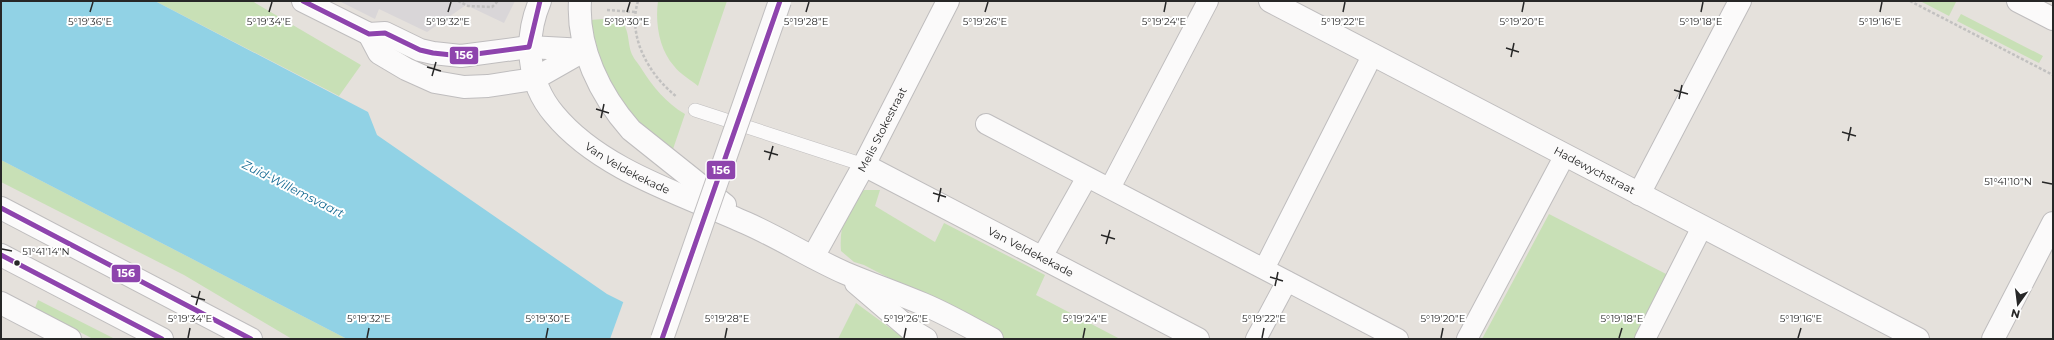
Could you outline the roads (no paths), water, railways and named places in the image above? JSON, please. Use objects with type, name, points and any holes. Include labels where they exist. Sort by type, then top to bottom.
[{"type":"main road","points":[[303,1],[369,34],[385,34],[420,50],[447,55],[467,55],[529,47],[585,50]]},
{"type":"main road","points":[[529,47],[540,1]]},
{"type":"main road","name":"Van Veldekekade","points":[[580,1],[580,19],[585,50],[592,67],[611,103],[631,130],[748,223]]},
{"type":"main road","points":[[662,339],[780,1]]},
{"type":"main road","name":"Melis Stokestraat","points":[[813,257],[864,165],[948,1]]},
{"type":"main road","name":"Hadewychstraat","points":[[1270,1],[1305,9],[1373,54],[1906,336]]},
{"type":"main road","points":[[1640,194],[1740,1]]},
{"type":"main road","points":[[2018,1],[2053,19]]},
{"type":"main road","points":[[369,34],[379,53],[418,75],[444,85],[476,87],[534,79],[585,50]]},
{"type":"main road","name":"Van Veldekekade","points":[[529,47],[534,79],[542,97],[553,114],[577,138],[597,153],[649,180],[748,223],[845,273],[923,304],[992,339]]},
{"type":"main road","name":"Van Veldekekade","points":[[864,165],[1198,339]]},
{"type":"main road","points":[[1,208],[251,339]]},
{"type":"main road","points":[[1993,339],[2053,223]]},
{"type":"main road","points":[[1,255],[162,339]]},
{"type":"main road","points":[[845,273],[893,315],[926,339]]},
{"type":"main road","points":[[1,303],[70,339]]},
{"type":"street","points":[[1110,188],[1208,1]]},
{"type":"street","points":[[1264,269],[1373,54]]},
{"type":"street","points":[[986,124],[1398,339]]},
{"type":"street","points":[[1467,339],[1565,155]]},
{"type":"street","points":[[1042,257],[1088,177]]},
{"type":"street","points":[[1645,339],[1702,227]]},
{"type":"street","points":[[1256,339],[1287,281]]},
{"type":"lane","points":[[695,110],[864,165]]},
{"type":"water","name":"Zuid-Willemsvaart","points":[[1,1],[155,1],[368,112],[377,135],[607,294],[697,339],[347,339],[1,160]]}]
